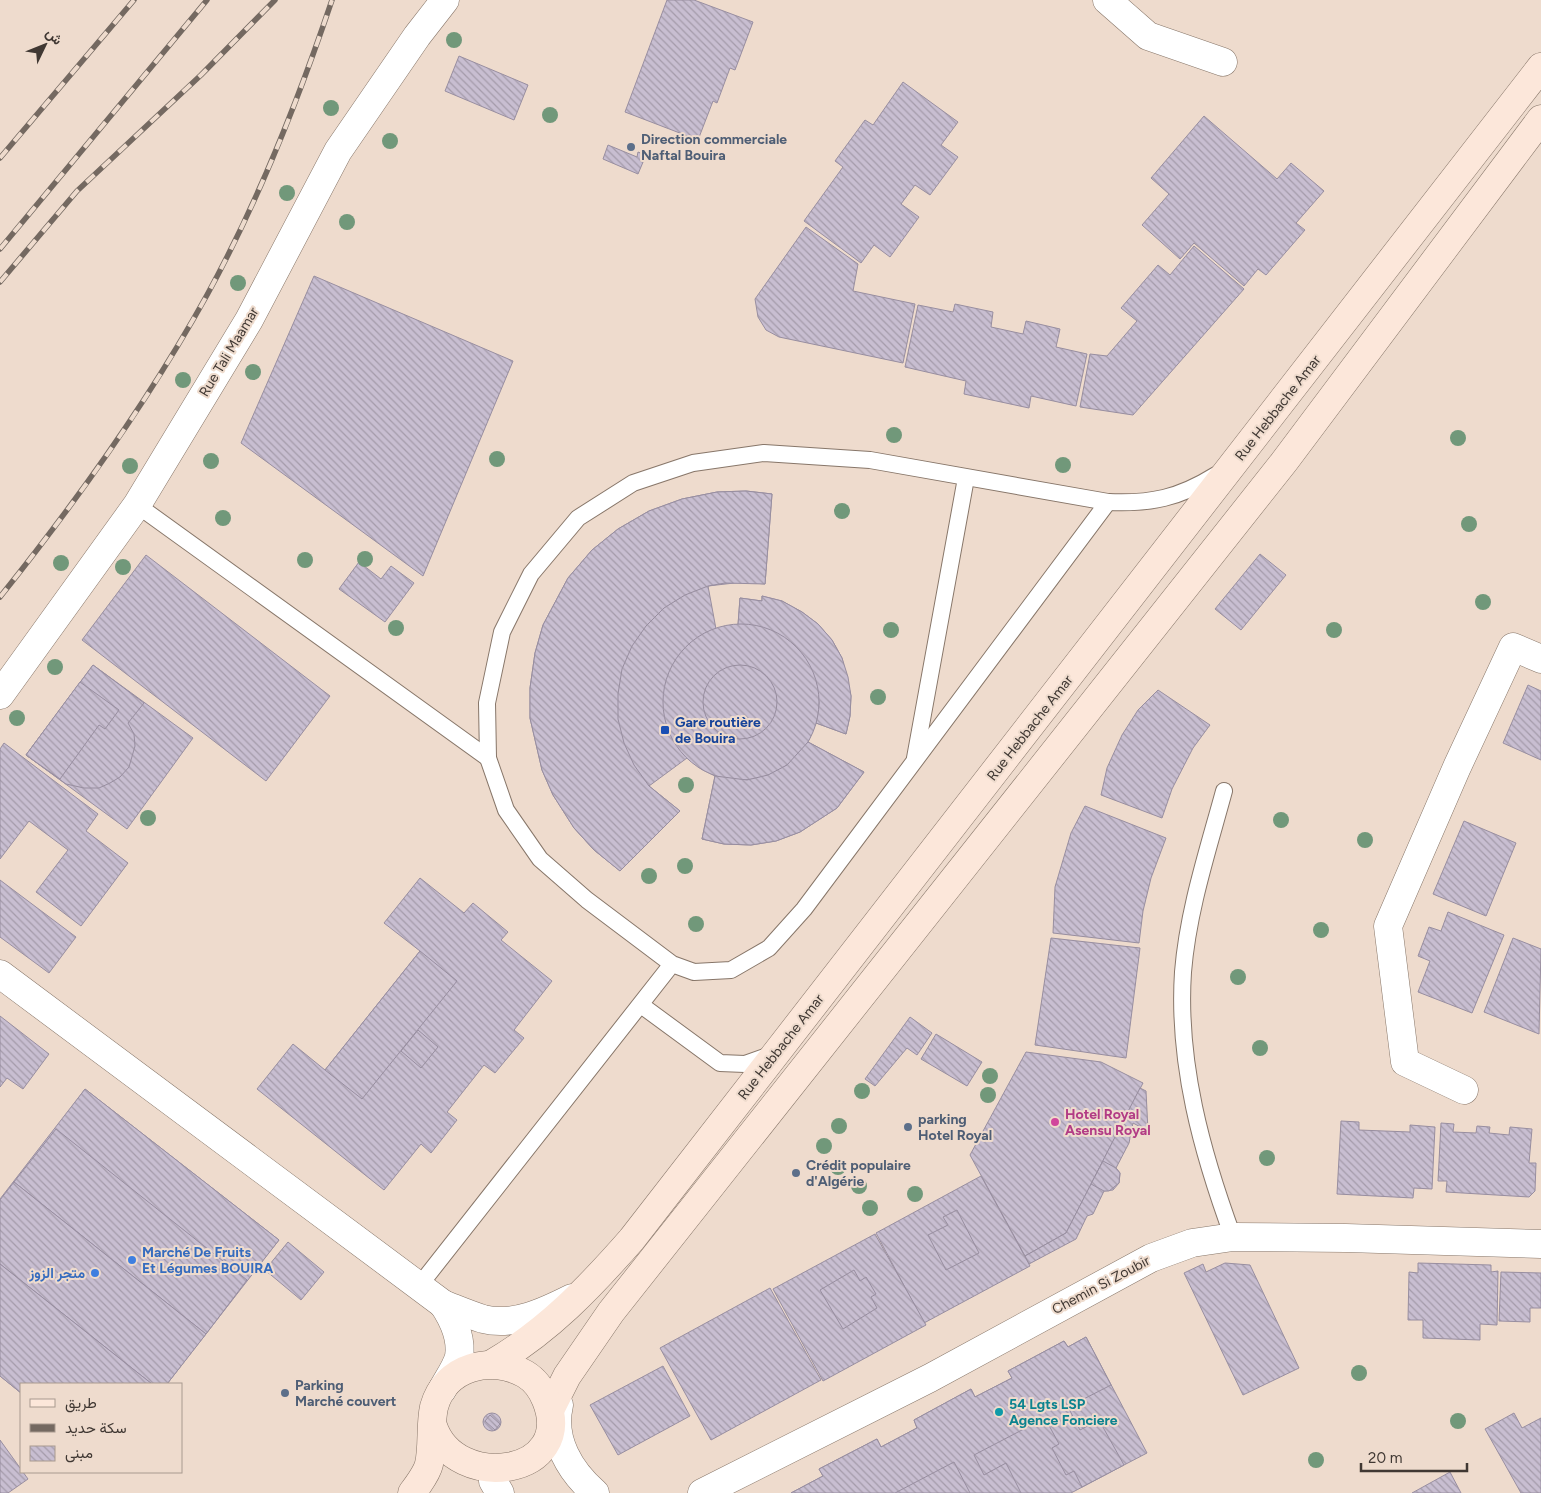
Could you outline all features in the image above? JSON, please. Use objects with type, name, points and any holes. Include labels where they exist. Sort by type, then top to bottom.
[{"type":"main road","name":"Rue Hebbache Amar","points":[[493,1363],[520,1347],[588,1290],[632,1239],[1541,67]]},
{"type":"main road","points":[[433,1426],[437,1446],[448,1462],[464,1475],[487,1486],[510,1479],[524,1472],[537,1461],[546,1446],[550,1420],[565,1380],[612,1312],[1284,462],[1541,120]]},
{"type":"main road","points":[[412,1493],[429,1466],[434,1407],[442,1390],[456,1375],[474,1366],[493,1363],[513,1367],[530,1377],[543,1392],[550,1420]]},
{"type":"street","name":"Rue Tali Maamar","points":[[0,696],[137,505],[249,320],[338,151],[417,36],[445,0]]},
{"type":"street","points":[[1107,0],[1148,36],[1223,62]]},
{"type":"street","points":[[1464,1090],[1405,1062],[1388,926],[1456,767],[1513,647],[1541,659]]},
{"type":"street","points":[[0,974],[443,1304],[486,1319],[512,1320],[542,1313],[588,1290]]},
{"type":"street","name":"Chemin Si Zoubir","points":[[702,1493],[930,1378],[1151,1258],[1192,1243],[1234,1237],[1346,1238],[1541,1244]]},
{"type":"street","points":[[442,1390],[459,1358],[456,1331],[452,1317],[443,1304]]},
{"type":"street","points":[[564,1455],[558,1432],[558,1410],[565,1380]]},
{"type":"street","points":[[550,1420],[564,1455],[587,1489]]},
{"type":"lane","points":[[1108,502],[804,909],[769,948],[731,970],[694,972],[672,964],[587,900],[540,859],[506,810],[488,758],[487,703],[502,632],[531,574],[578,518],[633,482],[693,463],[764,453],[870,460],[1108,502],[1137,503],[1163,499],[1194,489],[1235,463]]},
{"type":"lane","points":[[914,763],[966,478]]},
{"type":"lane","points":[[137,505],[488,758]]},
{"type":"lane","points":[[1224,791],[1198,886],[1183,971],[1182,1025],[1198,1127],[1211,1178],[1234,1237]]},
{"type":"lane","points":[[419,1286],[672,964]]},
{"type":"lane","points":[[641,1005],[720,1063],[746,1064],[776,1053]]},
{"type":"building","points":[[667,0],[694,0],[753,22],[735,70],[730,68],[717,103],[713,101],[698,140],[625,112]]},
{"type":"building","points":[[459,56],[528,85],[514,120],[445,91]]},
{"type":"building","points":[[903,82],[958,122],[941,145],[958,157],[930,195],[915,185],[901,204],[919,217],[890,257],[874,245],[861,263],[804,221],[843,167],[835,161],[865,120],[873,125]]},
{"type":"building","points":[[1204,116],[1277,179],[1291,163],[1324,191],[1296,223],[1305,230],[1266,275],[1258,269],[1244,286],[1194,243],[1180,259],[1142,225],[1169,194],[1151,178]]},
{"type":"building","points":[[608,145],[637,157],[638,152],[646,155],[638,174],[603,159]]},
{"type":"building","points":[[806,227],[858,264],[853,291],[915,304],[903,363],[779,337],[766,330],[758,317],[755,299]]},
{"type":"building","points":[[1194,246],[1244,289],[1133,415],[1080,407],[1090,354],[1107,356],[1137,321],[1121,308],[1158,265],[1170,275]]},
{"type":"building","points":[[314,276],[513,361],[423,576],[241,443]]},
{"type":"building","points":[[955,304],[993,312],[991,327],[1023,334],[1026,321],[1060,329],[1056,347],[1087,354],[1076,406],[1031,396],[1029,408],[964,394],[966,381],[905,367],[918,305],[953,312]]},
{"type":"building","points":[[746,491],[772,494],[765,584],[743,582],[708,586],[716,629],[738,625],[740,598],[762,601],[762,596],[782,601],[818,624],[832,640],[842,658],[851,696],[850,716],[846,734],[816,723],[808,742],[864,772],[837,808],[800,832],[776,841],[751,845],[724,844],[702,839],[715,776],[701,769],[687,758],[649,786],[680,811],[620,871],[594,850],[574,828],[553,795],[542,770],[530,718],[530,688],[535,653],[543,625],[568,578],[592,550],[618,529],[649,511],[682,499],[717,492]]},
{"type":"building","points":[[746,491],[772,494],[765,584],[725,583],[708,586],[685,595],[664,608],[646,626],[632,646],[622,669],[618,694],[618,719],[624,743],[634,765],[649,786],[680,811],[620,871],[594,850],[574,828],[553,795],[542,770],[530,718],[530,688],[535,653],[543,625],[568,578],[592,550],[618,529],[649,511],[682,499],[717,492]]},
{"type":"building","points":[[1260,554],[1286,575],[1241,630],[1215,609]]},
{"type":"building","points":[[146,555],[330,696],[266,781],[82,640]]},
{"type":"building","points":[[359,562],[381,579],[391,566],[414,583],[385,622],[339,589]]},
{"type":"building","points":[[762,596],[782,601],[802,612],[818,624],[832,640],[842,658],[851,696],[850,716],[846,734],[816,723],[819,703],[816,682],[808,663],[795,646],[769,630],[749,625],[738,625],[740,598],[762,601]]},
{"type":"building","points":[[741,624],[771,630],[784,637],[796,647],[806,659],[813,672],[819,702],[813,732],[806,745],[796,757],[784,767],[771,774],[741,780],[711,774],[698,767],[686,757],[676,745],[669,732],[663,702],[669,672],[676,659],[686,647],[698,637],[711,630]]},
{"type":"building","points":[[93,665],[193,738],[127,829],[26,755]]},
{"type":"building","points":[[93,665],[144,703],[128,723],[134,734],[135,746],[129,767],[120,777],[110,783],[99,788],[84,788],[66,784],[26,755]]},
{"type":"building","points":[[740,665],[761,671],[771,681],[777,702],[771,723],[761,733],[740,739],[719,733],[709,723],[703,702],[709,681],[719,671]]},
{"type":"building","points":[[80,682],[119,710],[105,729],[99,725],[60,779],[26,755]]},
{"type":"building","points":[[1528,685],[1541,691],[1541,760],[1503,743]]},
{"type":"building","points":[[1158,690],[1210,725],[1193,748],[1172,789],[1162,818],[1101,795],[1107,768],[1122,735],[1138,710]]},
{"type":"building","points":[[808,742],[864,772],[837,808],[800,832],[776,841],[751,845],[724,844],[702,839],[715,776],[747,780],[768,775],[787,765]]},
{"type":"building","points":[[4,743],[98,814],[86,831],[128,863],[81,926],[36,892],[68,850],[29,821],[0,859],[0,749]]},
{"type":"building","points":[[1085,806],[1166,838],[1151,878],[1143,911],[1139,943],[1053,933],[1055,887],[1071,833]]},
{"type":"building","points":[[1464,821],[1516,843],[1486,916],[1433,894]]},
{"type":"building","points":[[420,878],[464,913],[473,903],[508,932],[501,940],[552,981],[514,1030],[524,1038],[495,1073],[484,1065],[447,1112],[457,1120],[431,1153],[421,1144],[384,1190],[257,1089],[293,1044],[325,1070],[420,951],[384,923]]},
{"type":"building","points":[[0,880],[76,937],[49,973],[0,937]]},
{"type":"building","points":[[1448,912],[1504,935],[1472,1013],[1418,992],[1430,961],[1418,956],[1429,927],[1441,931]]},
{"type":"building","points":[[1051,938],[1140,948],[1126,1058],[1035,1045]]},
{"type":"building","points":[[1513,938],[1541,949],[1539,1034],[1484,1012]]},
{"type":"building","points":[[420,951],[457,981],[362,1099],[325,1070]]},
{"type":"building","points":[[0,1016],[49,1054],[23,1089],[7,1078],[0,1087]]},
{"type":"building","points":[[910,1017],[932,1033],[917,1055],[907,1048],[875,1086],[865,1079]]},
{"type":"building","points":[[418,1030],[438,1047],[421,1068],[401,1051]]},
{"type":"building","points":[[936,1034],[982,1062],[967,1086],[921,1059]]},
{"type":"building","name":"Hotel Royal Asensu Royal","points":[[1026,1052],[1101,1062],[1143,1083],[1066,1233],[1025,1256],[970,1155]]},
{"type":"building","points":[[1140,1088],[1146,1091],[1148,1131],[1133,1123],[1129,1143],[1116,1168],[1120,1173],[1119,1183],[1113,1190],[1104,1191],[1093,1214],[1087,1216],[1076,1239],[1029,1264],[1025,1256],[1066,1233]]},
{"type":"building","points":[[85,1089],[279,1240],[247,1280],[56,1129]]},
{"type":"building","name":"Marché De Fruits Et Légumes BOUIRA","points":[[85,1089],[279,1240],[168,1383],[20,1383],[20,1392],[0,1376],[0,1199]]},
{"type":"building","points":[[1341,1121],[1359,1122],[1359,1130],[1410,1132],[1410,1125],[1435,1127],[1432,1189],[1414,1188],[1413,1198],[1337,1194]]},
{"type":"building","points":[[1441,1123],[1454,1124],[1453,1132],[1476,1133],[1477,1126],[1490,1127],[1489,1133],[1509,1135],[1510,1127],[1532,1129],[1529,1163],[1536,1163],[1535,1191],[1529,1197],[1446,1192],[1447,1181],[1438,1181]]},
{"type":"building","points":[[56,1129],[247,1280],[206,1334],[14,1182]]},
{"type":"building","points":[[1103,1161],[1116,1168],[1120,1173],[1119,1183],[1109,1191],[1104,1191],[1091,1184]]},
{"type":"building","points":[[981,1176],[1030,1266],[924,1323],[876,1233]]},
{"type":"building","points":[[14,1182],[206,1334],[168,1383],[151,1383],[0,1264],[0,1200]]},
{"type":"building","points":[[957,1210],[979,1253],[946,1270],[928,1235],[948,1225],[943,1217]]},
{"type":"building","points":[[875,1234],[926,1325],[823,1381],[773,1289]]},
{"type":"building","points":[[288,1242],[324,1272],[301,1300],[265,1270]]},
{"type":"building","points":[[1225,1263],[1250,1265],[1299,1368],[1243,1395],[1184,1273],[1203,1264],[1206,1272]]},
{"type":"building","points":[[1418,1263],[1491,1265],[1491,1272],[1498,1271],[1497,1325],[1480,1324],[1480,1340],[1423,1338],[1423,1320],[1408,1320],[1409,1272],[1418,1273]]},
{"type":"building","points":[[0,1264],[151,1383],[20,1383],[20,1392],[0,1376]]},
{"type":"building","points":[[854,1270],[860,1281],[866,1277],[876,1294],[871,1297],[877,1308],[843,1329],[820,1290]]},
{"type":"building","points":[[1501,1272],[1541,1273],[1541,1308],[1530,1308],[1530,1322],[1499,1321]]},
{"type":"building","points":[[770,1288],[821,1380],[711,1440],[660,1348]]},
{"type":"building","name":"54 Lgts LSP Agence Fonciere","points":[[1086,1337],[1147,1453],[1071,1493],[791,1493],[823,1476],[819,1469],[877,1439],[881,1447],[917,1428],[914,1420],[971,1389],[975,1397],[1012,1378],[1008,1371],[1064,1341],[1068,1347]]},
{"type":"building","name":"54 Lgts LSP Agence Fonciere","points":[[1086,1337],[1111,1385],[1068,1407],[1080,1430],[1099,1420],[1124,1465],[1082,1487],[1074,1471],[1066,1475],[1052,1448],[1059,1444],[1045,1418],[974,1455],[984,1475],[1006,1463],[1021,1493],[970,1493],[954,1462],[895,1493],[791,1493],[823,1476],[819,1469],[877,1439],[881,1447],[917,1428],[914,1420],[971,1389],[975,1397],[1012,1378],[1008,1371],[1064,1341],[1068,1347]]},
{"type":"building","points":[[663,1366],[690,1416],[618,1455],[590,1405]]},
{"type":"building","points":[[492,1413],[498,1416],[501,1422],[498,1428],[492,1431],[486,1428],[483,1422],[486,1416]]},
{"type":"building","points":[[1514,1413],[1522,1428],[1541,1418],[1541,1493],[1521,1493],[1485,1429]]},
{"type":"building","points":[[490,1415],[500,1424],[495,1430],[485,1421]]},
{"type":"building","points":[[0,1440],[20,1468],[20,1473],[24,1473],[28,1479],[8,1493],[0,1493]]},
{"type":"building","points":[[1450,1472],[1461,1493],[1412,1493]]},
{"type":"railway","points":[[0,158],[134,0]]},
{"type":"railway","points":[[0,249],[207,0]]},
{"type":"railway","points":[[0,282],[77,191],[201,75],[275,0]]},
{"type":"railway","points":[[0,597],[110,451],[136,413],[207,295],[226,260],[276,150],[332,0]]},
{"type":"place","name":"Direction commerciale Naftal Bouira","points":[[631,147]]},
{"type":"place","name":"Gare routière de Bouira","points":[[665,730]]},
{"type":"place","name":"Hotel Royal Asensu Royal","points":[[1055,1122]]},
{"type":"place","name":"parking Hotel Royal","points":[[908,1127]]},
{"type":"place","name":"Crédit populaire d'Algérie","points":[[796,1173]]},
{"type":"place","name":"Marché De Fruits Et Légumes BOUIRA","points":[[132,1260]]},
{"type":"place","name":"متجر الزوز","points":[[95,1273]]},
{"type":"place","name":"Parking Marché couvert","points":[[285,1393]]},
{"type":"place","name":"54 Lgts LSP Agence Fonciere","points":[[999,1412]]}]
